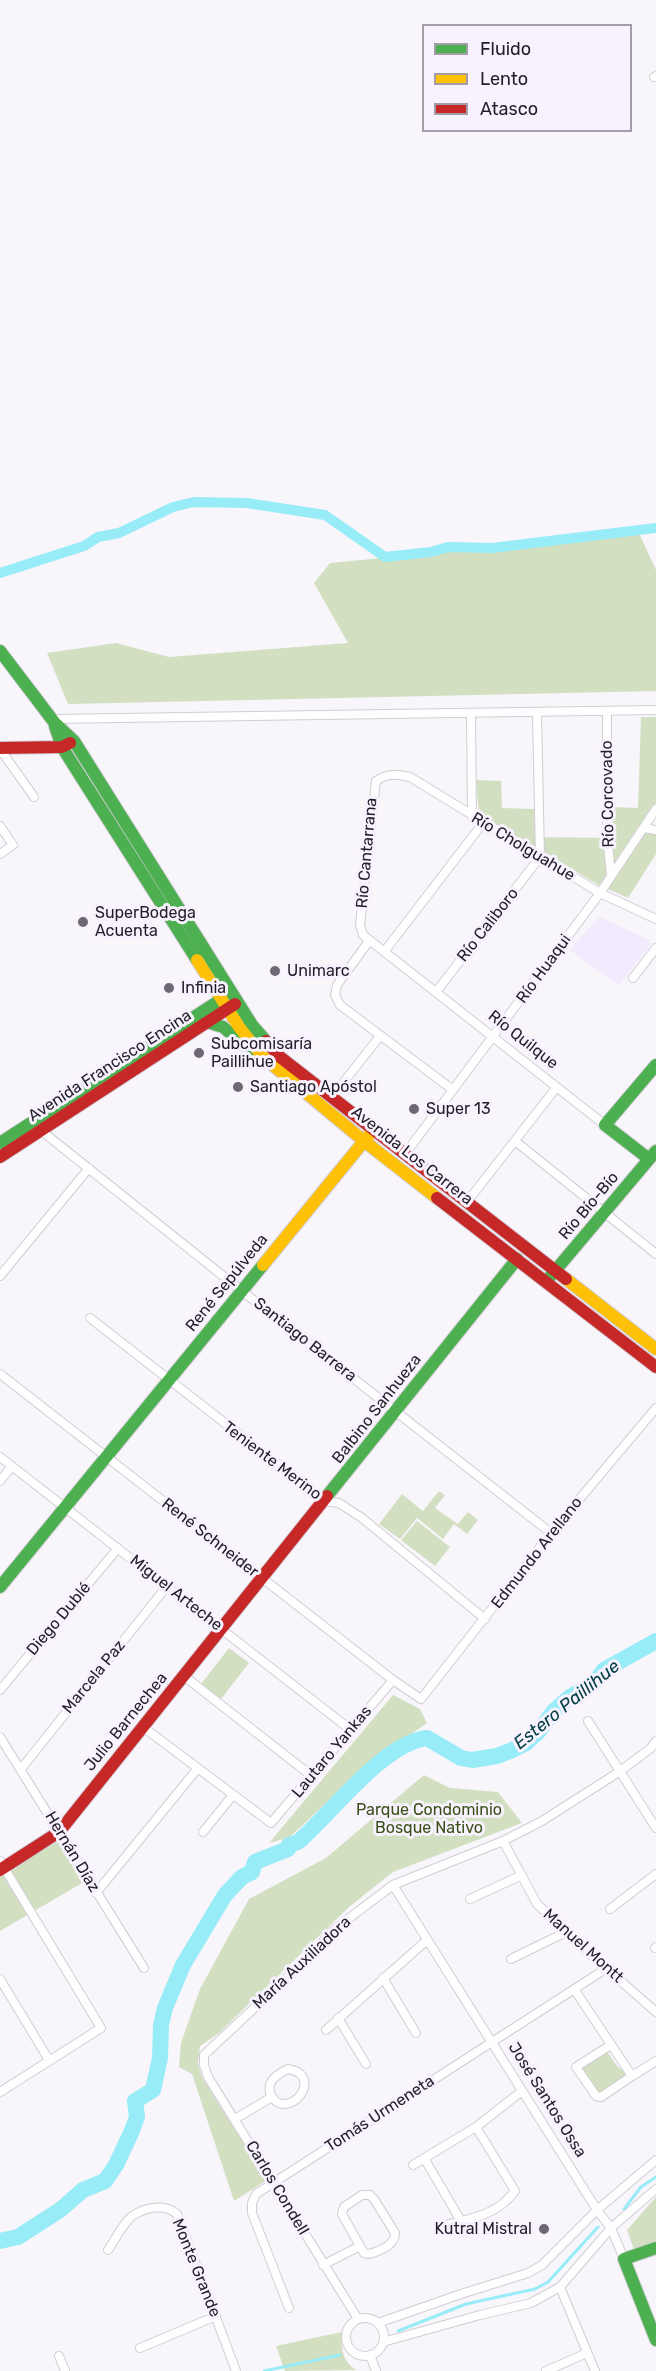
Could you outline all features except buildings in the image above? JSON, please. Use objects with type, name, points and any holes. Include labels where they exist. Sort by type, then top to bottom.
[{"type":"main road","name":"Avenida Los Carrera","points":[[0,651],[53,721],[75,741],[119,811],[230,1000],[250,1042],[277,1069],[364,1141],[656,1367]]},
{"type":"main road","name":"Avenida Los Carrera","points":[[53,721],[62,747],[230,1000],[277,1054],[656,1349]]},
{"type":"main road","points":[[0,748],[62,747],[75,741]]},
{"type":"main road","points":[[108,818],[119,811]]},
{"type":"main road","name":"Avenida Francisco Encina","points":[[0,1143],[36,1126],[207,1022],[230,1000]]},
{"type":"main road","name":"Avenida Francisco Encina","points":[[0,1157],[36,1126],[230,1000]]},
{"type":"main road","points":[[207,1022],[223,1027],[269,1066],[277,1069]]},
{"type":"main road","points":[[605,1125],[656,1065]]},
{"type":"main road","name":"Río Quilque","points":[[605,1125],[654,1158]]},
{"type":"main road","name":"René Sepúlveda","points":[[0,1587],[374,1130]]},
{"type":"main road","name":"Río Bío-Bío","points":[[546,1282],[654,1158]]},
{"type":"main road","name":"Balbino Sanhueza","points":[[262,1578],[517,1259]]},
{"type":"main road","name":"Julio Barnechea","points":[[1,1866],[59,1832],[262,1578]]},
{"type":"main road","points":[[624,2259],[656,2248]]},
{"type":"main road","name":"José Santos Ossa","points":[[624,2259],[652,2320],[656,2340]]},
{"type":"street","points":[[53,721],[656,710]]},
{"type":"street","name":"Río Corcovado","points":[[607,711],[607,834],[611,876]]},
{"type":"street","points":[[537,713],[540,857]]},
{"type":"street","points":[[471,714],[472,817]]},
{"type":"street","points":[[0,748],[34,797]]},
{"type":"street","name":"Río Cholguahue","points":[[393,774],[410,777],[472,817],[600,893],[656,918]]},
{"type":"street","name":"Río Cantarrana","points":[[369,941],[363,935],[360,926],[374,789],[376,781],[393,774]]},
{"type":"street","name":"Río Huaqui","points":[[405,1154],[600,893],[656,809]]},
{"type":"street","points":[[384,951],[483,823]]},
{"type":"street","points":[[0,826],[13,845],[0,854]]},
{"type":"street","points":[[644,828],[656,830]]},
{"type":"street","name":"Río Caliboro","points":[[436,992],[540,857]]},
{"type":"street","points":[[369,941],[337,985],[336,995],[340,1005],[453,1090]]},
{"type":"street","name":"Río Quilque","points":[[369,941],[605,1125]]},
{"type":"street","points":[[633,978],[656,948]]},
{"type":"street","points":[[332,1097],[380,1036]]},
{"type":"street","points":[[467,1202],[556,1088]]},
{"type":"street","name":"Santiago Barrera","points":[[36,1126],[242,1291],[552,1533]]},
{"type":"street","points":[[515,1141],[656,1254]]},
{"type":"street","points":[[0,1276],[89,1168]]},
{"type":"street","name":"Teniente Merino","points":[[90,1318],[325,1501],[339,1503],[362,1518],[485,1619]]},
{"type":"street","name":"René Schneider","points":[[0,1374],[393,1680],[422,1700]]},
{"type":"street","name":"Edmundo Arellano","points":[[422,1700],[552,1533],[656,1408]]},
{"type":"street","name":"Miguel Arteche","points":[[0,1457],[351,1730]]},
{"type":"street","points":[[0,1480],[12,1466]]},
{"type":"street","name":"Diego Dublé","points":[[0,1690],[118,1548]]},
{"type":"street","name":"Marcela Paz","points":[[21,1768],[167,1586]]},
{"type":"street","points":[[184,1676],[313,1777]]},
{"type":"street","name":"Lautaro Yankas","points":[[233,1795],[271,1823],[313,1777],[393,1680]]},
{"type":"street","points":[[588,1721],[656,1828]]},
{"type":"street","points":[[143,1727],[233,1795],[203,1832]]},
{"type":"street","name":"Hernán Díaz","points":[[0,1737],[144,1968]]},
{"type":"street","name":"María Auxiliadora","points":[[204,2055],[309,1957],[331,1932],[393,1885],[503,1841],[542,1821],[619,1772],[651,1748],[656,1741]]},
{"type":"street","points":[[96,1893],[198,1768]]},
{"type":"street","name":"Manuel Montt","points":[[503,1841],[537,1904],[656,2012]]},
{"type":"street","points":[[0,2092],[101,2028],[1,1866]]},
{"type":"street","points":[[610,1908],[656,1874]]},
{"type":"street","points":[[470,1899],[522,1875]]},
{"type":"street","name":"José Santos Ossa","points":[[393,1885],[597,2210],[611,2228],[624,2259]]},
{"type":"street","points":[[511,1959],[566,1932]]},
{"type":"street","points":[[326,2030],[427,1940]]},
{"type":"street","name":"Tomás Urmeneta","points":[[289,2308],[252,2208],[256,2194],[608,1968]]},
{"type":"street","points":[[383,1978],[416,2033]]},
{"type":"street","points":[[0,1979],[49,2060]]},
{"type":"street","points":[[574,1989],[609,2046],[632,2076]]},
{"type":"street","points":[[338,2018],[366,2064]]},
{"type":"street","points":[[609,2046],[576,2067],[593,2093],[601,2097],[656,2061]]},
{"type":"street","name":"Carlos Condell","points":[[204,2055],[208,2077],[358,2319]]},
{"type":"street","points":[[288,2069],[296,2070],[302,2075],[306,2085],[304,2092],[297,2098],[286,2104],[272,2097],[269,2088],[278,2073],[288,2069]]},
{"type":"street","points":[[412,2165],[476,2127],[522,2091]]},
{"type":"street","points":[[235,2119],[272,2097]]},
{"type":"street","points":[[446,2225],[490,2213],[505,2204],[515,2191],[476,2127]]},
{"type":"street","points":[[424,2158],[461,2221]]},
{"type":"street","points":[[378,2323],[528,2273],[542,2265],[597,2210],[656,2160]]},
{"type":"street","points":[[383,2342],[531,2303],[560,2288],[611,2228],[656,2189]]},
{"type":"street","points":[[366,2195],[374,2199],[392,2228],[395,2238],[392,2243],[369,2254],[364,2253],[360,2246],[342,2214],[344,2207],[366,2195]]},
{"type":"street","name":"Monte Grande","points":[[108,2250],[132,2217],[156,2207],[170,2209],[179,2218],[236,2371]]},
{"type":"street","points":[[323,2265],[360,2246]]},
{"type":"street","points":[[560,2288],[595,2371]]},
{"type":"street","points":[[140,2348],[216,2316]]},
{"type":"street","points":[[368,2318],[378,2323],[383,2331],[383,2342],[377,2352],[370,2355],[356,2354],[346,2343],[347,2329],[358,2319],[368,2318]]},
{"type":"street","points":[[546,2371],[587,2353]]},
{"type":"street","points":[[370,2355],[376,2371]]},
{"type":"street","points":[[59,2356],[65,2371]]},
{"type":"shaded area","points":[[600,917],[649,940],[650,945],[619,986],[570,950]]},
{"type":"green space","points":[[637,529],[656,570],[656,691],[68,704],[47,653],[116,643],[169,657],[348,643],[314,583],[330,563],[403,556],[448,547],[492,548]]},
{"type":"green space","points":[[641,717],[656,717],[656,803],[638,831],[656,835],[656,854],[628,898],[597,884],[479,814],[476,780],[501,781],[502,808],[534,809],[536,837],[610,838],[611,807],[638,808]]},
{"type":"green space","points":[[439,1491],[445,1495],[435,1508],[458,1524],[468,1512],[478,1520],[467,1534],[454,1524],[443,1539],[417,1518],[400,1539],[379,1524],[402,1494],[423,1511]]},
{"type":"green space","points":[[417,1521],[450,1547],[435,1566],[401,1540]]},
{"type":"green space","points":[[229,1648],[249,1663],[221,1699],[201,1684]]},
{"type":"green space","points":[[393,1695],[420,1709],[427,1723],[367,1765],[290,1837],[269,1843]]},
{"type":"green space","name":"Parque Condominio Bosque Nativo","points":[[424,1775],[450,1788],[498,1792],[522,1823],[393,1872],[349,1907],[219,2033],[200,2046],[198,2064],[203,2079],[267,2180],[234,2201],[192,2074],[179,2067],[181,2043],[200,1989],[249,1899],[326,1858]]},
{"type":"green space","points":[[59,1841],[82,1883],[0,1931],[0,1876]]},
{"type":"green space","points":[[606,2050],[625,2073],[624,2079],[602,2094],[595,2093],[581,2070],[582,2064]]},
{"type":"green space","points":[[656,2197],[656,2250],[636,2255],[627,2230]]},
{"type":"green space","points":[[342,2332],[345,2359],[357,2370],[285,2371],[276,2346]]},
{"type":"waterway","points":[[0,573],[84,546],[98,537],[119,533],[173,507],[194,502],[247,503],[325,515],[385,557],[431,552],[448,547],[492,548],[656,528]]},
{"type":"waterway","name":"Estero Paillihue","points":[[0,2241],[18,2237],[60,2210],[83,2190],[105,2181],[116,2165],[137,2117],[135,2101],[153,2090],[160,2058],[161,2025],[165,2008],[183,1965],[225,1895],[242,1877],[252,1872],[255,1862],[288,1849],[289,1845],[298,1842],[358,1781],[393,1752],[410,1743],[427,1738],[461,1758],[472,1760],[497,1756],[510,1751],[526,1743],[539,1731],[554,1711],[570,1697],[595,1682],[604,1670],[656,1641]]},
{"type":"waterway","points":[[624,2209],[641,2187],[656,2177]]},
{"type":"waterway","points":[[398,2331],[466,2304],[535,2289],[548,2282],[598,2227]]},
{"type":"waterway","points":[[264,2371],[340,2355]]},
{"type":"traffic: fast","points":[[0,651],[54,722],[74,741],[252,1025],[266,1041]]},
{"type":"traffic: fast","points":[[55,726],[62,747],[197,960]]},
{"type":"traffic: fast","points":[[0,1143],[228,995]]},
{"type":"traffic: fast","points":[[207,1022],[223,1027],[250,1050]]},
{"type":"traffic: fast","points":[[649,1159],[605,1125],[656,1065]]},
{"type":"traffic: fast","points":[[549,1278],[656,1151]]},
{"type":"traffic: fast","points":[[327,1496],[517,1259]]},
{"type":"traffic: fast","points":[[0,1587],[263,1265]]},
{"type":"traffic: fast","points":[[656,2248],[624,2259],[656,2340]]},
{"type":"traffic: slow","points":[[197,960],[239,1027],[263,1057],[437,1198]]},
{"type":"traffic: slow","points":[[263,1265],[369,1135]]},
{"type":"traffic: slow","points":[[566,1279],[656,1349]]},
{"type":"traffic: jam","points":[[0,748],[62,747],[70,743]]},
{"type":"traffic: jam","points":[[0,1157],[235,1004]]},
{"type":"traffic: jam","points":[[266,1041],[280,1057],[566,1279]]},
{"type":"traffic: jam","points":[[437,1198],[656,1367]]},
{"type":"traffic: jam","points":[[0,1870],[59,1832],[327,1496]]},
{"type":"place","name":"SuperBodega Acuenta","points":[[83,922]]},
{"type":"place","name":"Unimarc","points":[[275,971]]},
{"type":"place","name":"Infinia","points":[[169,988]]},
{"type":"place","name":"Subcomisaría Paillihue","points":[[199,1053]]},
{"type":"place","name":"Santiago Apóstol","points":[[238,1087]]},
{"type":"place","name":"Super 13","points":[[414,1109]]},
{"type":"place","name":"Kutral Mistral","points":[[544,2229]]}]
